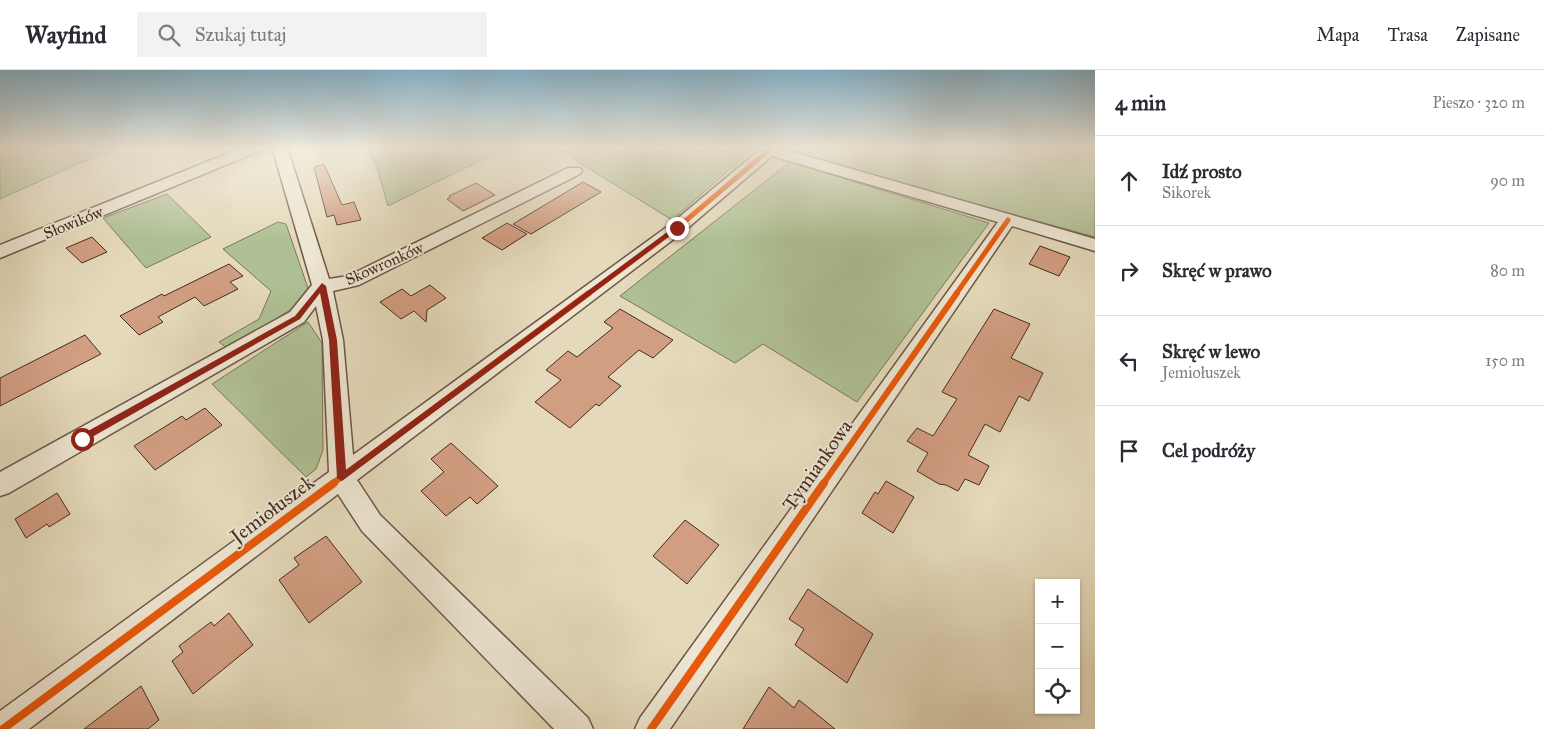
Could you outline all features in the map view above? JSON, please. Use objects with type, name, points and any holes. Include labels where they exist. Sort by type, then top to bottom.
[{"type":"street","name":"Słowików","points":[[0,252],[182,178]]},
{"type":"street","name":"Skowronków","points":[[289,178],[322,286],[352,281],[560,178]]},
{"type":"street","name":"Jemiołuszek","points":[[3,729],[677,228],[735,178]]},
{"type":"street","points":[[868,178],[1095,245]]},
{"type":"street","name":"Tymiankowa","points":[[651,729],[1008,220]]},
{"type":"street","points":[[322,286],[333,340],[342,478],[371,523],[577,729]]},
{"type":"street","points":[[0,485],[297,317],[322,286]]},
{"type":"green space","points":[[0,178],[47,178],[0,199]]},
{"type":"green space","points":[[380,178],[445,178],[388,206]]},
{"type":"green space","points":[[604,178],[720,178],[672,220]]},
{"type":"green space","points":[[770,178],[841,178],[989,223],[857,402],[763,344],[735,363],[620,296]]},
{"type":"green space","points":[[879,178],[1095,178],[1095,237]]},
{"type":"green space","points":[[167,194],[211,237],[146,268],[103,218]]},
{"type":"green space","points":[[278,222],[286,224],[308,288],[295,307],[228,349],[219,342],[259,319],[271,291],[223,249]]},
{"type":"green space","points":[[308,322],[322,343],[323,450],[316,469],[306,477],[212,384]]},
{"type":"building","points":[[317,178],[330,178],[342,205],[354,202],[361,220],[337,225],[334,215],[327,217]]},
{"type":"building","points":[[583,182],[601,192],[531,234],[513,224]]},
{"type":"building","points":[[476,183],[495,195],[463,211],[447,199],[450,198],[449,196]]},
{"type":"building","points":[[507,223],[527,234],[502,250],[482,238]]},
{"type":"building","points":[[92,237],[107,252],[82,263],[66,248]]},
{"type":"building","points":[[1040,246],[1070,257],[1059,276],[1029,264]]},
{"type":"building","points":[[229,264],[243,276],[230,282],[238,289],[204,306],[195,297],[158,317],[163,322],[139,335],[120,316],[162,294],[164,296]]},
{"type":"building","points":[[430,285],[446,298],[427,310],[426,322],[414,311],[401,319],[380,302],[402,289],[411,296]]},
{"type":"building","points":[[620,309],[673,340],[653,358],[639,350],[608,377],[621,386],[599,406],[596,404],[570,428],[535,402],[561,380],[546,370],[568,351],[577,357],[613,328],[604,322]]},
{"type":"building","points":[[994,309],[1030,324],[1011,358],[1043,373],[1029,401],[1019,396],[1000,432],[985,424],[968,455],[989,466],[979,485],[965,479],[958,491],[939,484],[917,471],[928,453],[907,441],[917,428],[933,436],[957,399],[942,392]]},
{"type":"building","points":[[85,335],[101,354],[0,406],[0,378]]},
{"type":"building","points":[[205,408],[222,425],[155,470],[134,446],[182,416],[186,420]]},
{"type":"building","points":[[451,443],[498,486],[477,504],[470,497],[446,516],[421,491],[444,472],[431,459]]},
{"type":"building","points":[[886,481],[914,497],[893,533],[862,513],[875,492],[878,494]]},
{"type":"building","points":[[57,493],[70,514],[49,527],[47,524],[26,538],[15,519]]},
{"type":"building","points":[[685,520],[719,545],[687,584],[653,556]]},
{"type":"building","points":[[326,536],[362,582],[309,623],[279,580],[299,565],[294,558]]},
{"type":"building","points":[[808,589],[873,634],[847,683],[795,645],[804,629],[789,619]]},
{"type":"building","points":[[229,613],[253,645],[193,694],[172,661],[183,652],[179,646],[211,622],[214,626]]},
{"type":"building","points":[[141,686],[159,720],[148,729],[84,729]]},
{"type":"building","points":[[769,687],[794,708],[799,700],[835,729],[743,729]]},
{"type":"cycle path","points":[[3,729],[677,228],[736,178]]},
{"type":"cycle path","points":[[651,729],[1008,220]]},
{"type":"route","points":[[82,439],[297,317],[322,286],[333,340],[342,478],[677,228]]}]
